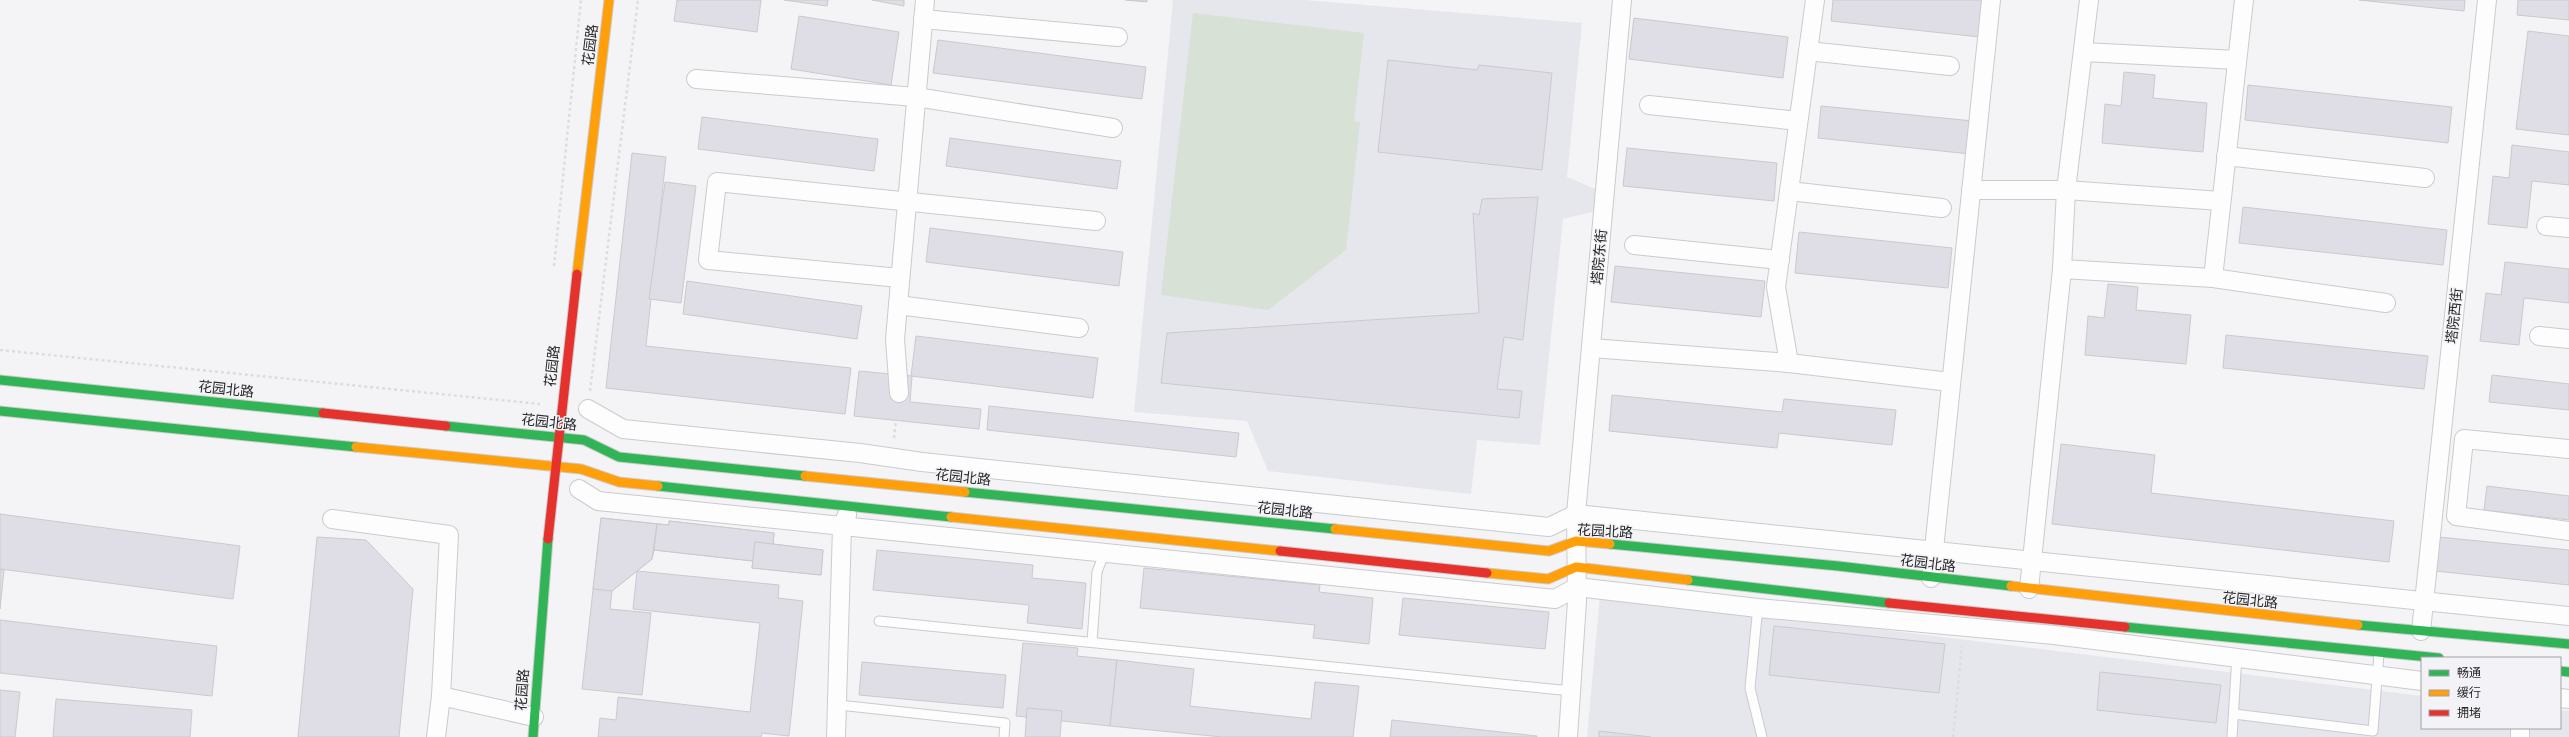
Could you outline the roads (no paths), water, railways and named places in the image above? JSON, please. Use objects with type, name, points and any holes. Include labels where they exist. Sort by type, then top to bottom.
[{"type":"street","name":"花园路","points":[[533,737],[554,466],[609,0]]},
{"type":"street","points":[[899,393],[895,339],[925,0]]},
{"type":"street","name":"塔院东街","points":[[1568,737],[1577,587],[1576,514],[1622,0]]},
{"type":"street","points":[[1789,363],[1776,287],[1814,0]]},
{"type":"street","points":[[1931,578],[1950,382],[1991,0]]},
{"type":"street","points":[[2029,589],[2062,269],[2066,190],[2084,52],[2089,0]]},
{"type":"street","points":[[2213,278],[2244,0]]},
{"type":"street","name":"塔院西街","points":[[2421,631],[2487,0]]},
{"type":"street","points":[[923,19],[1118,37]]},
{"type":"street","points":[[1808,51],[1950,66]]},
{"type":"street","points":[[2084,52],[2237,60]]},
{"type":"street","points":[[696,79],[916,97],[1113,128]]},
{"type":"street","points":[[1649,105],[1798,121]]},
{"type":"street","points":[[2226,156],[2425,178]]},
{"type":"street","points":[[900,278],[708,260],[718,182],[907,200],[1096,222]]},
{"type":"street","points":[[1971,190],[2066,190],[2221,201]]},
{"type":"street","points":[[1789,192],[1942,208]]},
{"type":"street","points":[[2546,226],[2569,228]]},
{"type":"street","points":[[1634,245],[1780,260]]},
{"type":"street","points":[[2062,269],[2213,278],[2386,302]]},
{"type":"street","points":[[898,305],[1079,328]]},
{"type":"street","points":[[2539,336],[2569,339]]},
{"type":"street","points":[[1591,348],[1789,363],[1950,382]]},
{"type":"street","name":"花园北路","points":[[0,380],[584,440],[619,457],[1549,551],[1576,541],[1838,566],[2029,589],[2421,631],[2569,644]]},
{"type":"street","points":[[588,409],[623,429],[860,453],[938,464],[1549,528],[1576,514],[1934,552],[2569,616]]},
{"type":"street","points":[[0,411],[554,466],[581,469],[619,482],[1548,578],[1576,567],[1760,589],[2238,640],[2428,657]]},
{"type":"street","points":[[2569,449],[2464,439],[2456,516],[2569,531]]},
{"type":"street","points":[[579,489],[598,501],[1555,599],[1577,587],[1758,608],[2054,635],[2421,681]]},
{"type":"street","points":[[836,737],[842,526],[850,507]]},
{"type":"street","points":[[332,519],[449,535],[440,696],[436,737]]},
{"type":"street","points":[[440,696],[534,717]]},
{"type":"lane","points":[[1092,642],[1097,572],[1105,553],[1105,533]]},
{"type":"lane","points":[[1760,589],[1750,688],[1762,737]]},
{"type":"lane","points":[[879,621],[1571,691]]},
{"type":"lane","points":[[2232,737],[2238,640]]},
{"type":"lane","points":[[2234,714],[2373,731],[2379,653]]},
{"type":"lane","points":[[838,705],[1005,723],[1004,737]]}]
